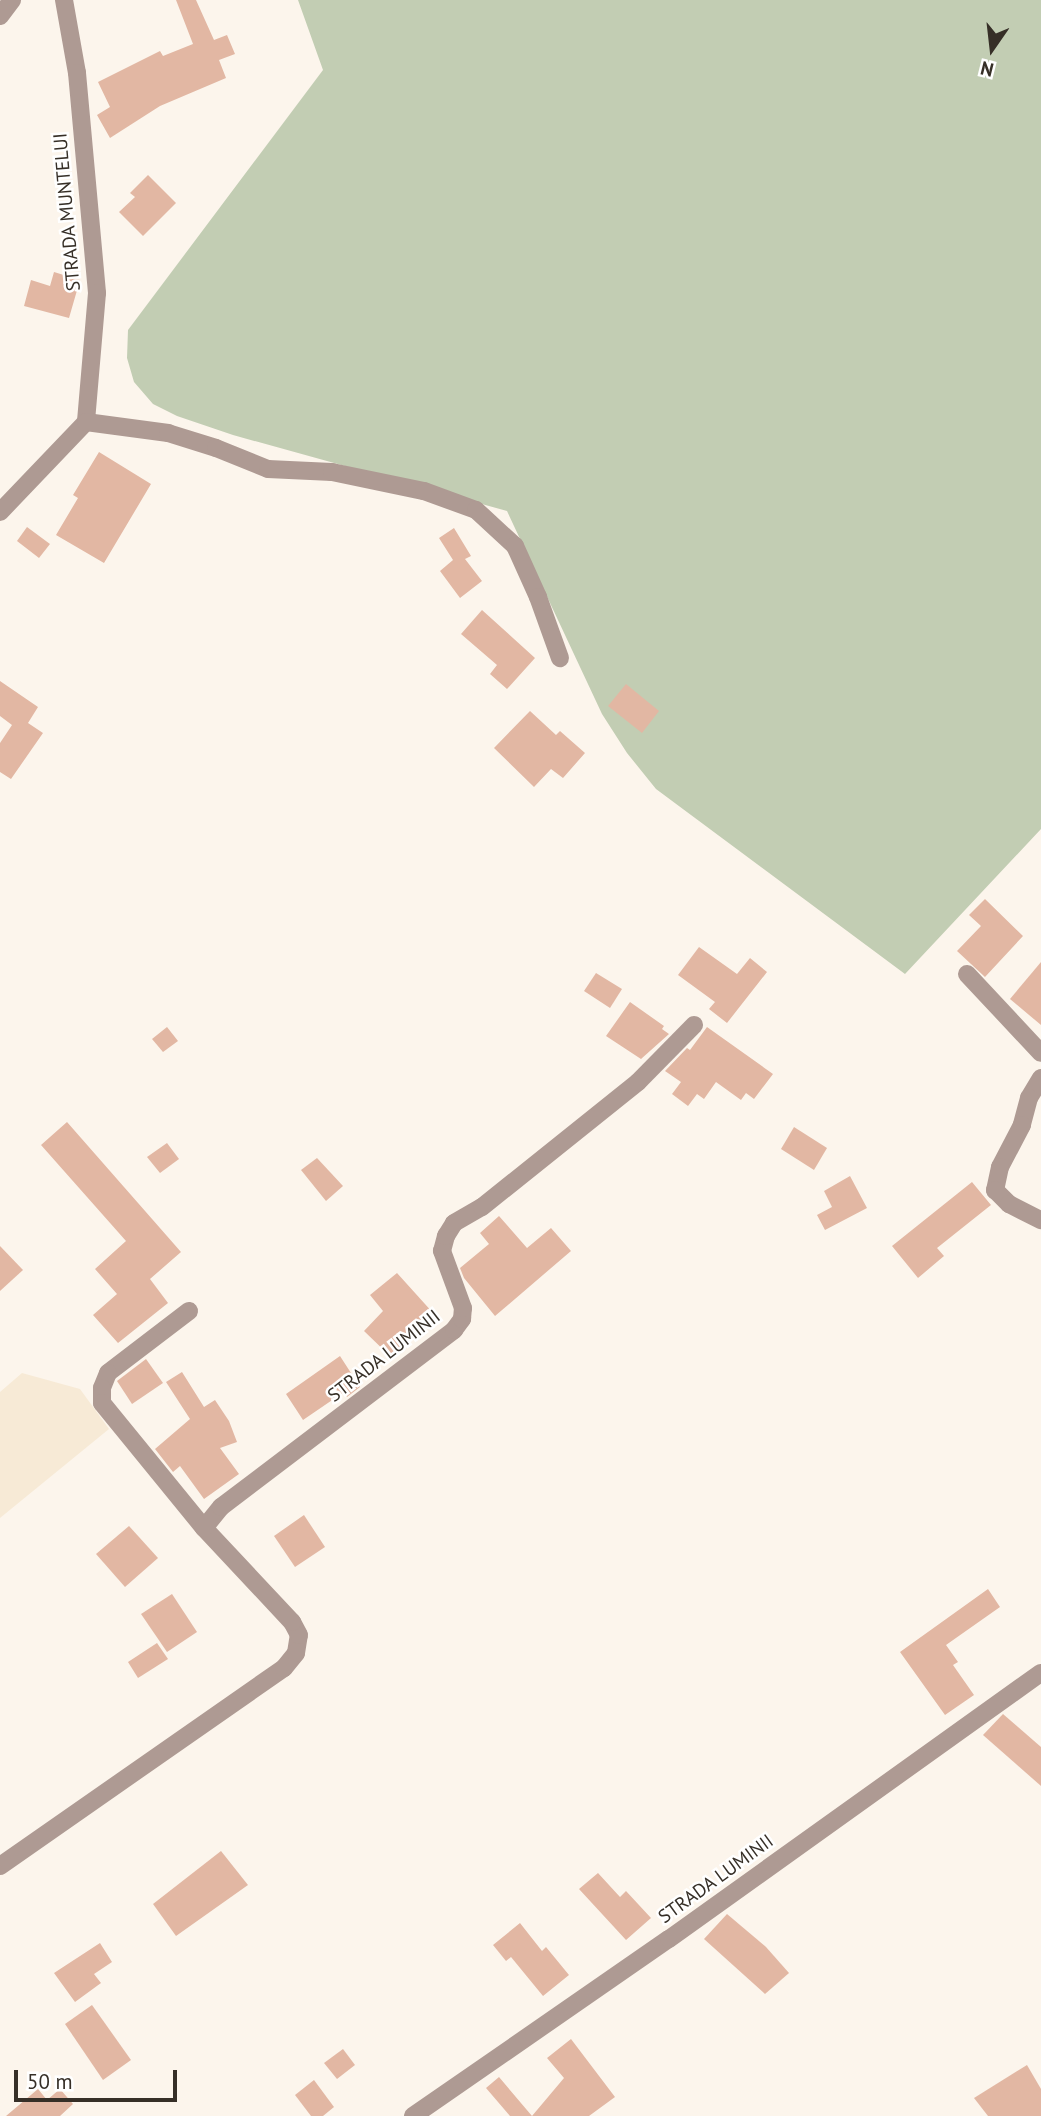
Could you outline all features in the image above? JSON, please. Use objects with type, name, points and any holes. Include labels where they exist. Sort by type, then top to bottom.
[{"type":"street","points":[[0,16],[12,0]]},
{"type":"street","name":"STRADA MUNTELUI","points":[[64,0],[77,73],[96,293],[86,422]]},
{"type":"street","points":[[0,512],[86,422],[168,433],[216,448],[268,470],[332,472],[424,491],[476,510],[514,546],[538,597],[560,658]]},
{"type":"street","points":[[967,974],[1041,1053]]},
{"type":"street","name":"STRADA LUMINII","points":[[204,1528],[220,1507],[454,1331],[462,1319],[463,1308],[442,1251],[446,1236],[454,1223],[482,1207],[638,1082],[694,1024]]},
{"type":"street","points":[[1041,1079],[1029,1098],[1022,1125],[1000,1167],[995,1190],[1009,1204],[1041,1220]]},
{"type":"street","points":[[0,1866],[284,1668],[296,1653],[299,1635],[292,1622],[204,1528],[102,1403],[102,1388],[108,1373],[189,1311]]},
{"type":"street","name":"STRADA LUMINII","points":[[413,2116],[669,1939],[1041,1673]]},
{"type":"shaded area","points":[[22,1373],[80,1389],[109,1429],[0,1518],[0,1392]]},
{"type":"green space","points":[[298,0],[1041,0],[1041,829],[905,974],[656,789],[627,753],[602,714],[507,511],[233,435],[177,416],[153,404],[134,382],[127,358],[128,330],[323,70]]},
{"type":"building","points":[[176,0],[196,0],[214,40],[227,35],[235,54],[219,60],[226,78],[160,106],[110,138],[97,115],[110,107],[98,82],[160,51],[163,56],[193,44]]},
{"type":"building","points":[[148,175],[176,203],[143,236],[119,212],[135,197],[130,193]]},
{"type":"building","points":[[54,272],[80,280],[69,318],[24,306],[31,280],[50,286]]},
{"type":"building","points":[[99,452],[151,484],[104,563],[56,535],[78,498],[73,495]]},
{"type":"building","points":[[27,527],[50,544],[39,558],[17,541]]},
{"type":"building","points":[[454,528],[471,556],[465,559],[482,581],[460,598],[440,571],[453,560],[439,538]]},
{"type":"building","points":[[482,610],[535,658],[507,689],[490,674],[497,665],[461,634]]},
{"type":"building","points":[[0,681],[38,707],[28,723],[43,733],[11,779],[0,772],[0,743],[12,725],[0,716]]},
{"type":"building","points":[[626,684],[659,711],[642,733],[608,706]]},
{"type":"building","points":[[530,711],[556,735],[560,731],[585,753],[563,778],[551,769],[534,787],[494,748]]},
{"type":"building","points":[[985,899],[1023,936],[985,977],[957,951],[981,926],[969,915]]},
{"type":"building","points":[[699,947],[737,974],[750,958],[767,972],[727,1023],[709,1009],[715,1002],[678,975]]},
{"type":"building","points":[[1041,962],[1041,1025],[1010,999]]},
{"type":"building","points":[[596,973],[622,989],[610,1008],[584,991]]},
{"type":"building","points":[[630,1002],[664,1026],[662,1029],[669,1034],[641,1059],[606,1036]]},
{"type":"building","points":[[167,1027],[178,1041],[163,1052],[152,1039]]},
{"type":"building","points":[[707,1027],[773,1074],[754,1099],[746,1093],[741,1100],[716,1082],[704,1099],[697,1094],[688,1106],[672,1094],[681,1082],[665,1071],[687,1048],[690,1050]]},
{"type":"building","points":[[67,1122],[181,1252],[150,1279],[168,1303],[118,1343],[93,1315],[117,1294],[95,1269],[126,1241],[41,1145]]},
{"type":"building","points":[[794,1127],[827,1148],[814,1170],[781,1149]]},
{"type":"building","points":[[167,1143],[179,1159],[160,1173],[147,1157]]},
{"type":"building","points":[[317,1158],[343,1186],[326,1201],[301,1170]]},
{"type":"building","points":[[850,1176],[867,1208],[825,1230],[817,1215],[832,1207],[824,1191]]},
{"type":"building","points":[[972,1182],[991,1205],[937,1248],[944,1256],[918,1278],[892,1246]]},
{"type":"building","points":[[499,1216],[527,1248],[551,1228],[571,1251],[495,1316],[464,1278],[460,1268],[489,1244],[480,1233]]},
{"type":"building","points":[[0,1246],[23,1270],[0,1291]]},
{"type":"building","points":[[397,1273],[434,1314],[392,1358],[364,1331],[383,1311],[370,1295]]},
{"type":"building","points":[[340,1356],[360,1387],[347,1397],[344,1392],[303,1420],[286,1394]]},
{"type":"building","points":[[146,1359],[163,1383],[132,1404],[117,1381]]},
{"type":"building","points":[[182,1372],[204,1407],[215,1400],[229,1421],[237,1442],[220,1448],[239,1474],[204,1499],[180,1466],[173,1472],[155,1449],[190,1419],[166,1382]]},
{"type":"building","points":[[304,1515],[325,1547],[295,1567],[274,1536]]},
{"type":"building","points":[[129,1526],[158,1558],[125,1587],[96,1554]]},
{"type":"building","points":[[988,1589],[1000,1607],[946,1645],[958,1662],[953,1665],[974,1695],[945,1715],[900,1652]]},
{"type":"building","points":[[172,1594],[197,1632],[167,1652],[141,1614]]},
{"type":"building","points":[[157,1643],[168,1659],[138,1678],[128,1662]]},
{"type":"building","points":[[1003,1714],[1041,1747],[1041,1786],[983,1735]]},
{"type":"building","points":[[221,1851],[248,1885],[176,1936],[153,1904]]},
{"type":"building","points":[[598,1873],[620,1897],[626,1891],[651,1918],[626,1940],[579,1889]]},
{"type":"building","points":[[727,1914],[766,1947],[789,1973],[765,1994],[704,1939]]},
{"type":"building","points":[[520,1923],[542,1951],[546,1947],[569,1975],[543,1996],[511,1957],[506,1961],[493,1945]]},
{"type":"building","points":[[100,1943],[112,1962],[94,1974],[101,1983],[75,2002],[54,1973]]},
{"type":"building","points":[[92,2005],[131,2060],[103,2080],[65,2024]]},
{"type":"building","points":[[571,2039],[615,2097],[589,2116],[532,2116],[564,2078],[547,2058]]},
{"type":"building","points":[[343,2049],[355,2065],[337,2079],[324,2063]]},
{"type":"building","points":[[1027,2065],[1041,2089],[1041,2116],[988,2116],[974,2098]]},
{"type":"building","points":[[499,2077],[532,2116],[510,2116],[486,2088]]},
{"type":"building","points":[[314,2080],[334,2107],[323,2116],[311,2116],[295,2095]]},
{"type":"building","points":[[38,2089],[47,2100],[60,2089],[73,2104],[60,2116],[6,2116]]}]
